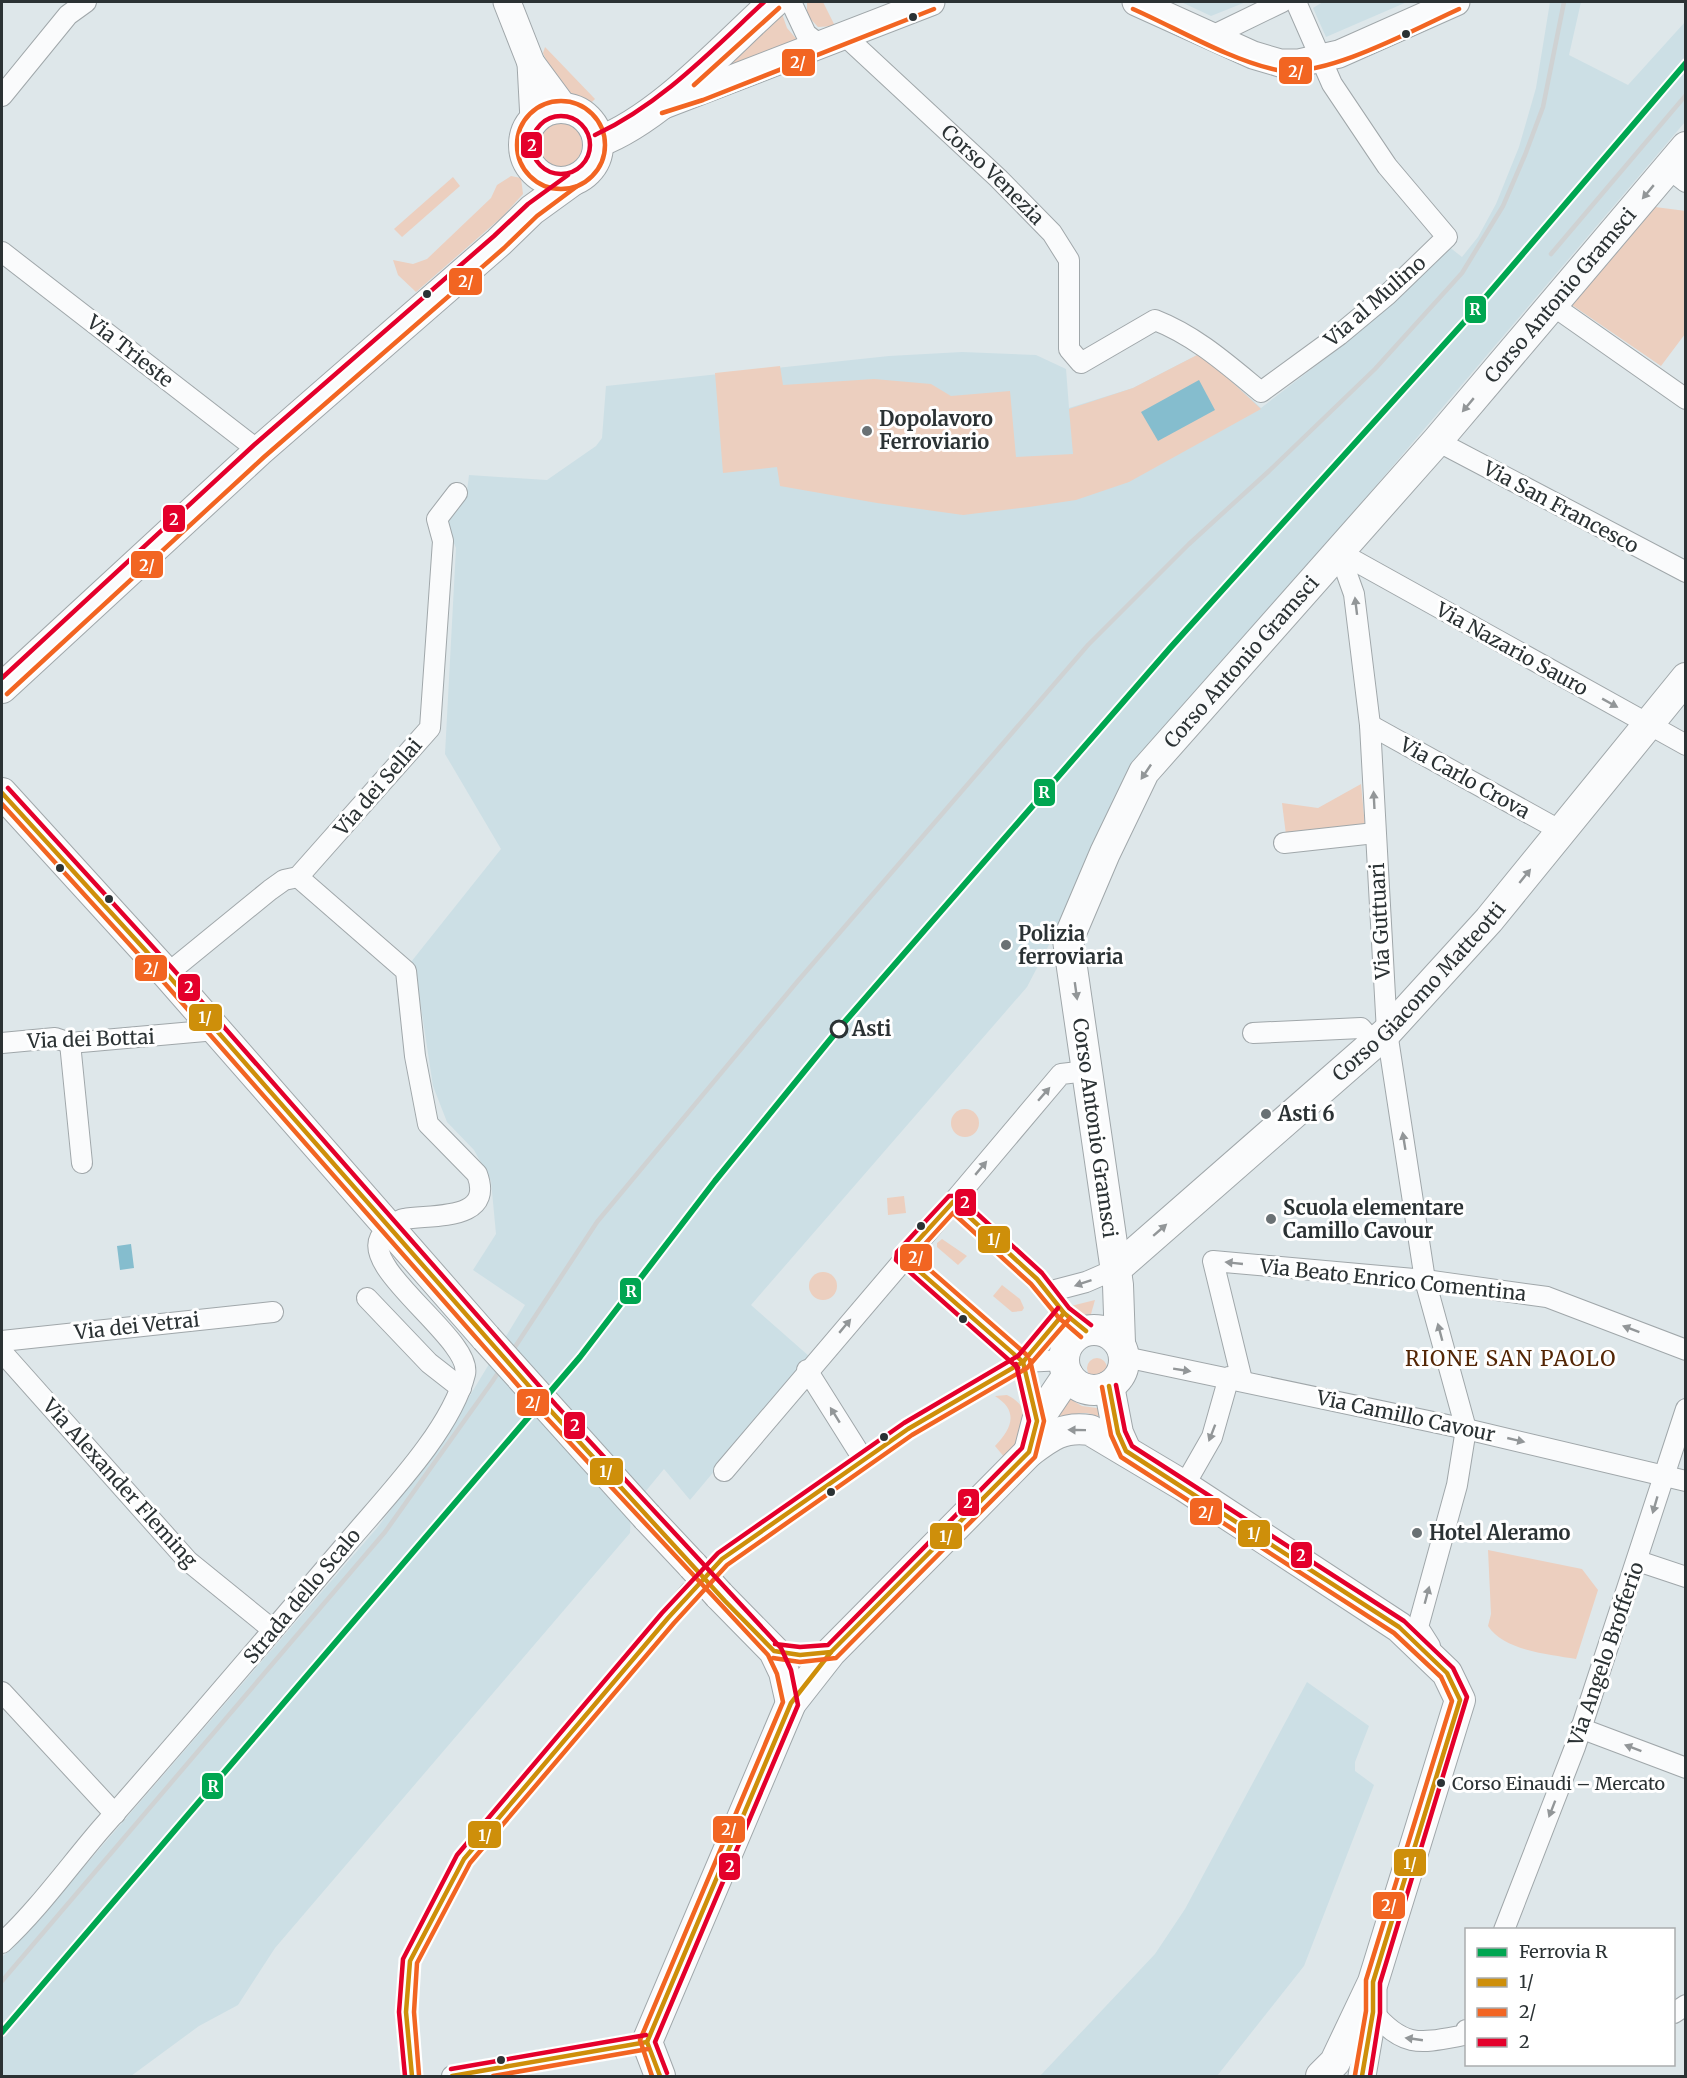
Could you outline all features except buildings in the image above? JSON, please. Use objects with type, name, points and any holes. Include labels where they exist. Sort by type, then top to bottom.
[{"type":"main road","points":[[598,142],[620,134],[660,106],[774,2]]},
{"type":"main road","points":[[2,688],[259,451],[499,242],[532,210],[572,181],[592,166],[597,155],[598,142],[595,130],[587,119],[577,112],[565,108],[552,109],[534,120],[524,138],[524,149],[529,166],[537,174],[554,181],[572,181]]},
{"type":"main road","name":"Corso Antonio Gramsci","points":[[1098,1335],[1117,1277],[1068,940],[1144,772],[1437,441],[1552,305],[1680,166]]},
{"type":"main road","points":[[532,210],[537,174]]},
{"type":"main road","name":"Corso Giacomo Matteotti","points":[[1117,1277],[1381,1038],[1489,920],[1686,678]]},
{"type":"main road","points":[[2,793],[167,974],[486,1338],[647,1517],[692,1579],[719,1595],[774,1651],[784,1671],[790,1703]]},
{"type":"main road","points":[[1029,1452],[1037,1422],[1066,1368],[1070,1342],[1098,1335],[1121,1374],[1109,1386],[1091,1390],[1082,1388],[1066,1368]]},
{"type":"main road","points":[[1109,1386],[1118,1433],[1126,1451]]},
{"type":"main road","points":[[660,2076],[647,2042],[790,1703],[831,1652],[1029,1452],[1056,1432],[1074,1428],[1090,1430],[1184,1486],[1400,1627],[1447,1673],[1460,1700],[1373,1982],[1335,2062],[1321,2076]]},
{"type":"main road","points":[[774,1651],[800,1655],[831,1652]]},
{"type":"street","points":[[2,96],[68,15],[86,2]]},
{"type":"street","points":[[507,2],[531,63],[565,108]]},
{"type":"street","name":"Corso Venezia","points":[[791,2],[806,34],[832,40],[998,178],[1052,233],[1069,260],[1069,349]]},
{"type":"street","points":[[660,106],[699,93],[931,2]]},
{"type":"street","points":[[1136,2],[1253,55],[1280,63],[1299,63],[1339,54],[1456,2]]},
{"type":"street","points":[[1212,36],[1282,2]]},
{"type":"street","name":"Via al Mulino","points":[[1069,349],[1081,363],[1155,320],[1174,328],[1210,350],[1262,392],[1347,328],[1447,237],[1387,166],[1332,84],[1296,2]]},
{"type":"street","points":[[531,63],[534,120]]},
{"type":"street","name":"Via Trieste","points":[[2,252],[259,451]]},
{"type":"street","points":[[1552,305],[1686,399]]},
{"type":"street","name":"Via San Francesco","points":[[1437,441],[1686,572]]},
{"type":"street","name":"Via dei Sellai","points":[[167,974],[270,890],[284,880],[298,878],[430,728],[443,541],[437,519],[457,493]]},
{"type":"street","name":"Via Guttuari","points":[[1339,552],[1354,594],[1370,724],[1381,1038],[1425,1280],[1466,1429]]},
{"type":"street","name":"Via Nazario Sauro","points":[[1339,552],[1686,745]]},
{"type":"street","name":"Via Carlo Crova","points":[[1370,724],[1561,831]]},
{"type":"street","points":[[1284,843],[1375,833]]},
{"type":"street","points":[[298,878],[406,971],[415,1056],[428,1124],[477,1174],[480,1182],[476,1200],[458,1214],[401,1219],[390,1228]]},
{"type":"street","points":[[1253,1033],[1361,1028],[1381,1038]]},
{"type":"street","name":"Via dei Bottai","points":[[2,1043],[55,1038],[70,1043],[216,1030]]},
{"type":"street","points":[[70,1043],[82,1163]]},
{"type":"street","points":[[724,1471],[807,1370],[1061,1074],[1087,1071]]},
{"type":"street","points":[[722,1559],[908,1429],[1023,1362],[1098,1335],[1048,1292],[1038,1279],[953,1202]]},
{"type":"street","name":"Strada dello Scalo","points":[[2,1942],[273,1630],[418,1458],[445,1418],[460,1388],[466,1368],[465,1362],[387,1268],[378,1250],[380,1238],[390,1228]]},
{"type":"street","points":[[903,1257],[1023,1362],[1066,1368]]},
{"type":"street","name":"Via Beato Enrico Comentina","points":[[1235,1379],[1214,1261],[1425,1280],[1547,1297],[1686,1350]]},
{"type":"street","points":[[1048,1292],[1117,1277]]},
{"type":"street","points":[[367,1298],[429,1362],[460,1388]]},
{"type":"street","name":"Via dei Vetrai","points":[[2,1341],[273,1312]]},
{"type":"street","name":"Via Camillo Cavour","points":[[1098,1335],[1235,1379],[1466,1429],[1686,1481]]},
{"type":"street","name":"Via Alexander Fleming","points":[[2,1352],[188,1562],[273,1630]]},
{"type":"street","points":[[807,1370],[863,1460]]},
{"type":"street","points":[[1184,1486],[1212,1437],[1235,1379]]},
{"type":"street","name":"Via Angelo Brofferio","points":[[1504,1928],[1575,1748],[1686,1409]]},
{"type":"street","points":[[1460,1700],[1460,1679],[1456,1671],[1427,1643],[1418,1627],[1457,1485],[1466,1429]]},
{"type":"street","points":[[1638,1561],[1686,1578]]},
{"type":"street","points":[[412,2076],[406,2012],[410,1961],[464,1859],[692,1579]]},
{"type":"street","points":[[2,1692],[115,1814]]},
{"type":"street","points":[[1580,1728],[1686,1768]]},
{"type":"street","points":[[1362,2076],[1373,2012],[1373,1982]]},
{"type":"street","points":[[1373,2012],[1397,2036],[1419,2041],[1465,2032]]},
{"type":"street","points":[[452,2076],[556,2068],[647,2042]]},
{"type":"shaded area","points":[[807,2],[823,2],[835,26],[818,27],[807,15]]},
{"type":"shaded area","points":[[1181,2],[1246,2],[1211,16]]},
{"type":"shaded area","points":[[1323,2],[1407,2],[1326,37],[1313,8]]},
{"type":"shaded area","name":"Asti","points":[[1550,2],[1581,2],[1569,55],[1628,85],[1685,22],[1685,122],[1148,754],[1027,987],[751,1305],[810,1357],[690,1500],[664,1469],[631,1509],[630,1533],[275,1948],[238,2005],[199,2026],[131,2076],[2,2076],[2,1957],[25,1935],[377,1528],[419,1472],[469,1397],[525,1305],[473,1270],[496,1234],[491,1181],[474,1150],[447,1122],[433,1086],[415,968],[411,962],[501,849],[445,754],[456,548],[447,527],[450,516],[466,499],[469,475],[547,480],[596,446],[602,438],[606,386],[889,356],[962,352],[1036,355],[1066,369],[1069,408],[1133,388],[1201,353],[1261,408],[1362,330],[1448,246],[1462,257],[1478,237],[1496,204],[1519,147],[1536,88]]},
{"type":"shaded area","points":[[781,11],[787,28],[799,42],[732,68],[727,66]]},
{"type":"shaded area","points":[[545,47],[595,99],[591,103],[573,96],[560,85],[543,53]]},
{"type":"shaded area","points":[[560,123],[575,130],[582,145],[575,160],[560,167],[545,160],[538,145],[545,130]]},
{"type":"shaded area","points":[[511,176],[521,178],[523,194],[503,216],[416,292],[398,275],[393,260],[413,264],[427,259],[491,198],[497,185]]},
{"type":"shaded area","points":[[453,177],[460,186],[402,237],[394,229]]},
{"type":"shaded area","points":[[1655,207],[1686,211],[1685,334],[1661,366],[1572,305]]},
{"type":"shaded area","name":"Dopolavoro Ferroviario","points":[[1201,353],[1261,409],[1129,482],[1076,500],[963,515],[780,486],[777,467],[723,473],[715,373],[780,366],[783,385],[874,379],[931,384],[951,396],[1010,391],[1016,457],[1073,454],[1069,409],[1133,388]]},
{"type":"shaded area","points":[[1361,784],[1365,826],[1286,835],[1282,803],[1318,808]]},
{"type":"shaded area","points":[[965,1109],[975,1113],[979,1123],[975,1133],[965,1137],[955,1133],[951,1123],[955,1113]]},
{"type":"shaded area","points":[[904,1196],[906,1213],[888,1215],[887,1198]]},
{"type":"shaded area","points":[[942,1239],[967,1256],[958,1265],[937,1247],[937,1243]]},
{"type":"shaded area","points":[[823,1272],[833,1276],[837,1286],[833,1296],[823,1300],[813,1296],[809,1286],[813,1276]]},
{"type":"shaded area","points":[[1002,1285],[1020,1299],[1024,1308],[1022,1311],[1012,1312],[993,1296]]},
{"type":"shaded area","points":[[1095,1300],[1089,1321],[1071,1306]]},
{"type":"shaded area","points":[[1097,1358],[1104,1361],[1107,1368],[1104,1375],[1097,1378],[1090,1375],[1087,1368],[1090,1361]]},
{"type":"shaded area","points":[[1007,1395],[1018,1402],[1024,1411],[1027,1433],[1005,1458],[995,1446],[1009,1427],[1010,1414],[1003,1402],[995,1396]]},
{"type":"shaded area","points":[[1070,1399],[1082,1406],[1104,1409],[1105,1420],[1084,1413],[1078,1413],[1062,1421],[1057,1418]]},
{"type":"shaded area","points":[[1488,1550],[1582,1569],[1598,1590],[1576,1659],[1516,1646],[1495,1634],[1488,1626],[1491,1614]]},
{"type":"shaded area","points":[[1307,1682],[1369,1726],[1355,1762],[1355,1771],[1374,1785],[1304,1966],[1217,2076],[1040,2076],[1155,1954],[1185,1909]]},
{"type":"water","points":[[1199,380],[1215,410],[1158,441],[1141,412]]},
{"type":"water","points":[[131,1244],[134,1268],[120,1270],[117,1246]]},
{"type":"railway","points":[[2,1981],[385,1532],[492,1382],[597,1222],[797,982],[1088,645],[1189,544],[1375,369],[1462,273],[1503,206],[1525,155],[1543,107],[1564,2]]},
{"type":"railway","points":[[1551,254],[1686,95]]},
{"type":"rail line","name":"R","points":[[2,2032],[580,1357],[715,1181],[842,1025],[1171,647],[1467,319],[1686,63]]},
{"type":"transit line","name":"2","points":[[595,135],[642,108],[664,92],[764,2]]},
{"type":"transit line","name":"2/","points":[[694,85],[779,8]]},
{"type":"transit line","name":"2/","points":[[662,113],[703,100],[934,9]]},
{"type":"transit line","name":"2/","points":[[1133,9],[1204,43],[1260,66],[1297,71],[1344,60],[1459,9]]},
{"type":"transit line","name":"2/","points":[[561,101],[586,108],[598,120],[605,145],[598,170],[586,182],[561,189],[536,182],[524,170],[517,145],[524,120],[536,108],[561,101]]},
{"type":"transit line","name":"2","points":[[555,116],[567,116],[582,124],[590,139],[590,145],[590,151],[582,166],[567,174],[555,174],[540,166],[532,151],[532,139],[540,124],[555,116]]},
{"type":"transit line","name":"2","points":[[2,678],[254,445],[528,204],[568,175]]},
{"type":"transit line","name":"2/","points":[[7,694],[264,457],[504,248],[537,216],[576,187]]},
{"type":"transit line","name":"2","points":[[8,788],[173,969],[556,1405],[781,1648],[791,1670],[798,1705],[655,2042],[667,2073]]},
{"type":"transit line","name":"1/","points":[[2,793],[167,974],[550,1410],[725,1601],[774,1651],[800,1655],[831,1652]]},
{"type":"transit line","name":"2/","points":[[2,804],[161,979],[544,1415],[768,1655],[777,1674],[783,1702],[640,2040],[652,2076]]},
{"type":"transit line","name":"2","points":[[1018,1368],[896,1260],[897,1252],[949,1196],[958,1196],[1042,1273],[1069,1308],[1091,1325]]},
{"type":"transit line","name":"1/","points":[[903,1257],[953,1202],[1037,1279],[1064,1313],[1086,1331]]},
{"type":"transit line","name":"2/","points":[[1028,1356],[914,1256],[953,1213],[1031,1284],[1059,1318],[1081,1337]]},
{"type":"transit line","name":"1/","points":[[903,1257],[1023,1362]]},
{"type":"transit line","name":"2","points":[[405,2076],[399,2012],[403,1959],[457,1855],[662,1613],[718,1553],[904,1423],[1018,1356],[1058,1308]]},
{"type":"transit line","name":"1/","points":[[412,2076],[406,2012],[410,1961],[464,1859],[668,1618],[722,1559],[908,1429],[1023,1362],[1064,1313]]},
{"type":"transit line","name":"2/","points":[[419,2075],[414,2012],[417,1963],[470,1863],[674,1623],[727,1565],[912,1435],[1027,1368],[1070,1318]]},
{"type":"transit line","name":"2/","points":[[773,1658],[800,1662],[836,1658],[1035,1457],[1044,1421],[1030,1360]]},
{"type":"transit line","name":"1/","points":[[660,2076],[647,2042],[791,1703],[831,1652],[1029,1452],[1037,1421],[1023,1362]]},
{"type":"transit line","name":"2","points":[[775,1644],[800,1647],[828,1645],[1022,1448],[1029,1421],[1016,1364]]},
{"type":"transit line","name":"2","points":[[1116,1385],[1125,1431],[1132,1446],[1404,1621],[1453,1668],[1467,1697],[1380,1983],[1380,2013],[1370,2076]]},
{"type":"transit line","name":"1/","points":[[1109,1386],[1118,1433],[1126,1451],[1399,1627],[1447,1673],[1460,1700],[1373,1982],[1373,2012],[1362,2076]]},
{"type":"transit line","name":"2/","points":[[1102,1387],[1111,1435],[1121,1457],[1394,1633],[1441,1677],[1452,1701],[1366,1980],[1366,2011],[1355,2075]]},
{"type":"transit line","name":"2","points":[[451,2069],[646,2035]]},
{"type":"transit line","name":"1/","points":[[452,2076],[647,2042]]},
{"type":"transit line","name":"2/","points":[[493,2076],[648,2049]]},
{"type":"place","name":"Dopolavoro Ferroviario","points":[[867,431]]},
{"type":"place","name":"Polizia ferroviaria","points":[[1006,945]]},
{"type":"place","name":"Asti","points":[[839,1029]]},
{"type":"place","name":"Asti 6","points":[[1266,1114]]},
{"type":"place","name":"Scuola elementare Camillo Cavour","points":[[1271,1219]]},
{"type":"place","name":"Hotel Aleramo","points":[[1417,1533]]},
{"type":"place","name":"Corso Einaudi – Mercato","points":[[1441,1783]]},
{"type":"district","name":"RIONE SAN PAOLO","points":[[1511,1359]]}]
